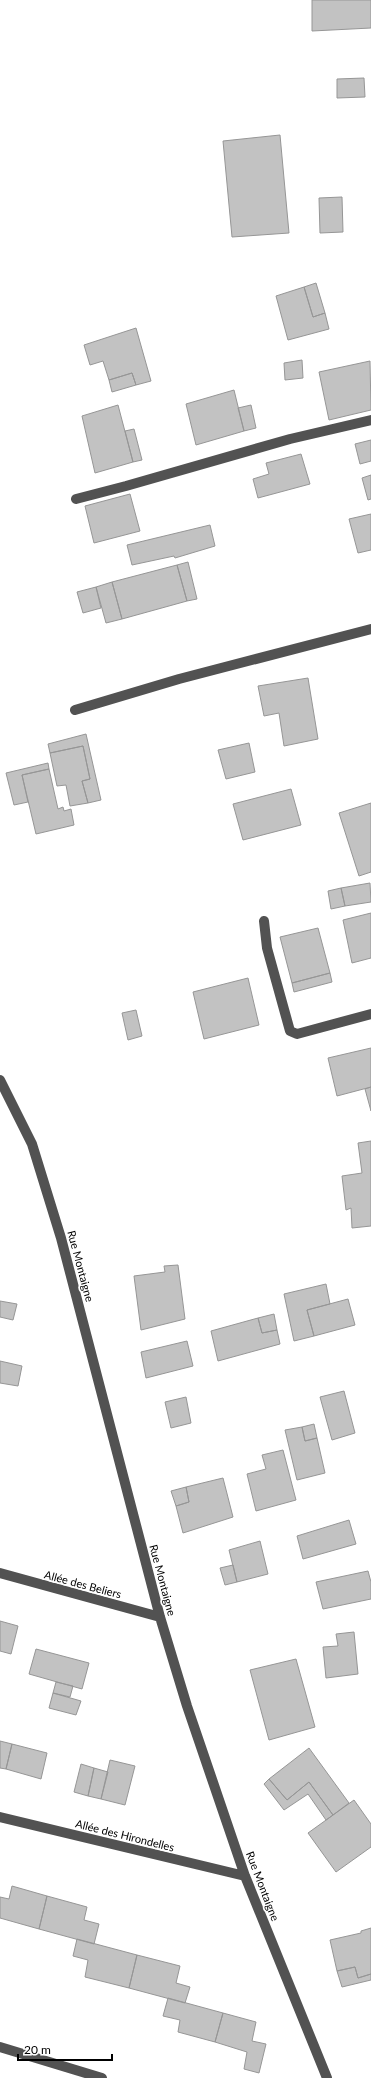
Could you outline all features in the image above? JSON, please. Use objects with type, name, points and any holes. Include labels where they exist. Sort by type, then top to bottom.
[{"type":"street","points":[[76,499],[290,439],[371,420]]},
{"type":"street","points":[[75,710],[179,679],[371,629]]},
{"type":"street","points":[[264,921],[267,948],[290,1030],[297,1034],[371,1014]]},
{"type":"street","name":"Rue Montaigne","points":[[0,1080],[32,1144],[61,1238],[160,1617],[187,1706],[245,1876],[327,2078]]},
{"type":"street","name":"Allée des Beliers","points":[[0,1574],[160,1617]]},
{"type":"street","name":"Allée des Hirondelles","points":[[0,1817],[245,1876]]},
{"type":"street","points":[[0,2047],[102,2078]]},
{"type":"building","points":[[312,0],[371,0],[371,28],[312,31]]},
{"type":"building","points":[[364,78],[365,97],[337,98],[337,79]]},
{"type":"building","points":[[280,135],[289,233],[232,237],[223,141]]},
{"type":"building","points":[[342,197],[343,232],[320,233],[319,198]]},
{"type":"building","points":[[316,283],[325,313],[313,317],[304,287]]},
{"type":"building","points":[[304,287],[313,317],[325,313],[329,329],[288,340],[276,296]]},
{"type":"building","points":[[136,328],[151,381],[136,385],[132,373],[109,380],[103,361],[90,365],[84,345]]},
{"type":"building","points":[[302,360],[303,378],[285,380],[284,363]]},
{"type":"building","points":[[370,361],[371,410],[329,420],[319,372]]},
{"type":"building","points":[[132,373],[136,385],[112,392],[109,380]]},
{"type":"building","points":[[234,390],[244,431],[196,445],[186,404]]},
{"type":"building","points":[[118,405],[133,462],[95,473],[82,416]]},
{"type":"building","points":[[251,405],[256,428],[244,431],[238,408]]},
{"type":"building","points":[[134,429],[142,460],[133,462],[125,431]]},
{"type":"building","points":[[371,440],[371,461],[360,464],[355,444]]},
{"type":"building","points":[[301,454],[310,484],[258,498],[253,479],[269,474],[266,463]]},
{"type":"building","points":[[371,475],[371,499],[368,500],[362,478]]},
{"type":"building","points":[[130,494],[140,531],[94,543],[85,506]]},
{"type":"building","points":[[371,514],[371,550],[358,553],[349,519]]},
{"type":"building","points":[[210,525],[215,546],[175,558],[174,556],[132,565],[127,545]]},
{"type":"building","points":[[188,562],[197,599],[187,601],[177,565]]},
{"type":"building","points":[[177,565],[187,601],[122,619],[112,582]]},
{"type":"building","points":[[112,582],[122,619],[106,623],[96,587]]},
{"type":"building","points":[[96,587],[101,608],[83,613],[77,592]]},
{"type":"building","points":[[308,678],[318,739],[284,746],[279,713],[264,716],[258,686]]},
{"type":"building","points":[[86,734],[101,800],[88,803],[82,781],[90,779],[83,746],[50,753],[48,744]]},
{"type":"building","points":[[249,743],[255,772],[226,779],[218,750]]},
{"type":"building","points":[[83,746],[90,779],[82,781],[88,803],[70,806],[66,785],[57,786],[50,753]]},
{"type":"building","points":[[48,763],[49,769],[22,775],[28,802],[14,805],[6,773]]},
{"type":"building","points":[[49,769],[58,809],[63,807],[64,811],[71,809],[74,825],[36,834],[22,775]]},
{"type":"building","points":[[291,789],[301,825],[243,840],[233,804]]},
{"type":"building","points":[[371,803],[371,872],[359,876],[339,813]]},
{"type":"building","points":[[370,883],[371,902],[345,906],[341,888]]},
{"type":"building","points":[[341,888],[345,906],[331,909],[328,891]]},
{"type":"building","points":[[371,913],[371,958],[352,963],[343,920]]},
{"type":"building","points":[[318,928],[330,973],[292,983],[280,937]]},
{"type":"building","points":[[330,973],[332,982],[294,992],[292,983]]},
{"type":"building","points":[[248,978],[259,1025],[204,1039],[193,992]]},
{"type":"building","points":[[136,1010],[142,1036],[128,1040],[122,1013]]},
{"type":"building","points":[[371,1048],[371,1087],[337,1096],[328,1058]]},
{"type":"building","points":[[371,1087],[371,1111],[365,1089]]},
{"type":"building","points":[[371,1141],[371,1226],[352,1228],[351,1208],[346,1210],[342,1176],[362,1173],[358,1143]]},
{"type":"building","points":[[178,1265],[185,1319],[141,1330],[134,1276],[165,1272],[164,1266]]},
{"type":"building","points":[[326,1284],[330,1304],[307,1310],[314,1336],[294,1341],[284,1294]]},
{"type":"building","points":[[348,1299],[355,1325],[314,1336],[307,1310]]},
{"type":"building","points":[[0,1301],[17,1304],[13,1320],[0,1317]]},
{"type":"building","points":[[274,1314],[277,1330],[262,1333],[258,1318]]},
{"type":"building","points":[[258,1318],[262,1333],[277,1330],[280,1344],[218,1361],[211,1331]]},
{"type":"building","points":[[187,1341],[193,1366],[146,1378],[141,1352]]},
{"type":"building","points":[[0,1361],[22,1366],[18,1386],[0,1383]]},
{"type":"building","points":[[344,1391],[355,1433],[332,1440],[320,1397]]},
{"type":"building","points":[[186,1397],[191,1423],[171,1428],[165,1402]]},
{"type":"building","points":[[314,1424],[317,1438],[305,1441],[302,1427]]},
{"type":"building","points":[[302,1427],[305,1441],[317,1438],[325,1473],[297,1480],[285,1430]]},
{"type":"building","points":[[283,1450],[296,1500],[256,1511],[247,1474],[266,1469],[262,1455]]},
{"type":"building","points":[[223,1478],[233,1517],[183,1533],[176,1506],[189,1502],[186,1487]]},
{"type":"building","points":[[186,1487],[189,1502],[176,1506],[171,1491]]},
{"type":"building","points":[[349,1520],[356,1544],[303,1559],[297,1536]]},
{"type":"building","points":[[260,1541],[268,1574],[237,1582],[229,1550]]},
{"type":"building","points":[[233,1565],[237,1582],[225,1585],[220,1568]]},
{"type":"building","points":[[368,1571],[371,1582],[371,1599],[323,1609],[316,1582]]},
{"type":"building","points":[[0,1621],[18,1626],[11,1654],[0,1651]]},
{"type":"building","points":[[354,1632],[358,1674],[326,1678],[323,1647],[338,1646],[336,1634]]},
{"type":"building","points":[[36,1649],[89,1663],[82,1689],[29,1674]]},
{"type":"building","points":[[296,1659],[315,1727],[269,1740],[250,1670]]},
{"type":"building","points":[[56,1682],[73,1686],[70,1697],[53,1693]]},
{"type":"building","points":[[53,1693],[81,1701],[76,1715],[49,1708]]},
{"type":"building","points":[[0,1741],[12,1744],[6,1769],[0,1768]]},
{"type":"building","points":[[12,1744],[47,1753],[41,1779],[6,1769]]},
{"type":"building","points":[[309,1748],[349,1803],[333,1815],[309,1782],[287,1800],[269,1779]]},
{"type":"building","points":[[110,1760],[135,1766],[125,1805],[101,1799]]},
{"type":"building","points":[[81,1764],[94,1768],[88,1796],[74,1792]]},
{"type":"building","points":[[94,1768],[108,1772],[101,1799],[88,1796]]},
{"type":"building","points":[[269,1779],[287,1800],[309,1782],[333,1815],[326,1820],[308,1794],[284,1810],[264,1784]]},
{"type":"building","points":[[354,1800],[371,1824],[371,1847],[336,1872],[308,1833]]},
{"type":"building","points":[[12,1886],[47,1896],[39,1929],[0,1918],[0,1897],[9,1899]]},
{"type":"building","points":[[47,1896],[87,1907],[84,1920],[99,1924],[94,1944],[39,1929]]},
{"type":"building","points":[[371,1928],[371,1974],[358,1978],[355,1967],[337,1971],[330,1940],[361,1933],[361,1931]]},
{"type":"building","points":[[77,1939],[137,1955],[129,1988],[85,1977],[88,1960],[73,1956]]},
{"type":"building","points":[[137,1955],[180,1966],[176,1983],[190,1987],[185,2003],[129,1988]]},
{"type":"building","points":[[355,1967],[358,1978],[371,1974],[371,1980],[342,1987],[337,1971]]},
{"type":"building","points":[[168,1998],[223,2013],[215,2042],[178,2032],[180,2020],[163,2016]]},
{"type":"building","points":[[223,2013],[256,2022],[252,2041],[266,2044],[259,2073],[244,2069],[247,2052],[215,2042]]}]
